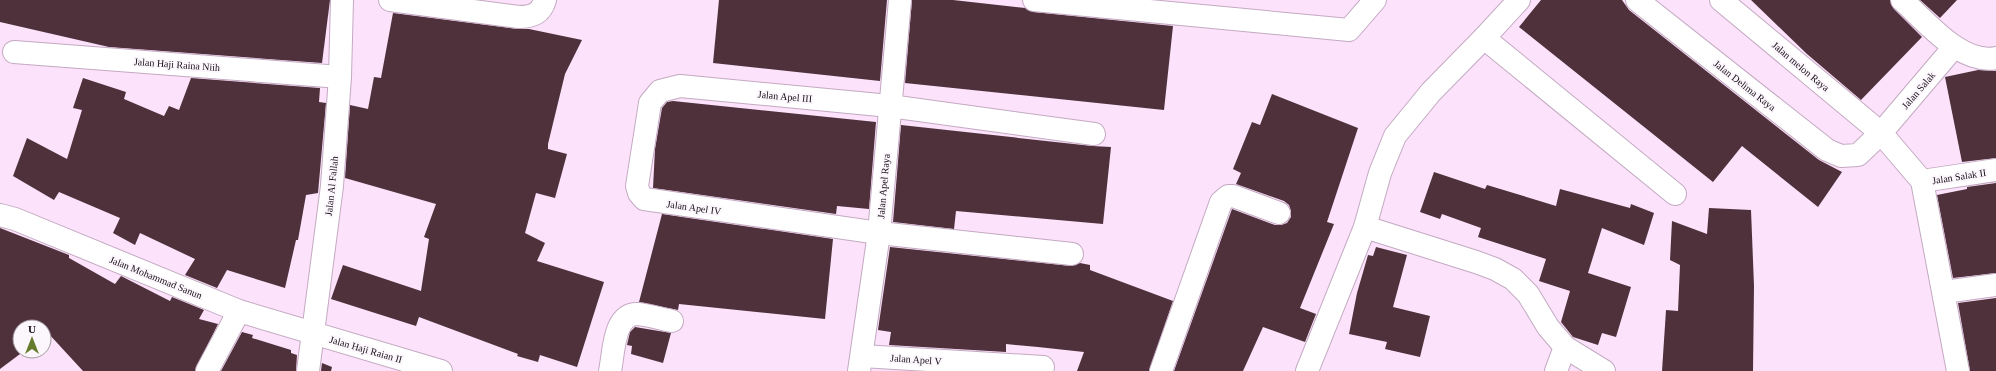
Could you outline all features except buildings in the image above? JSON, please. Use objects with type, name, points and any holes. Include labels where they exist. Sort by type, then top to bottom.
[{"type":"street","name":"Jalan Al Fallah","points":[[308,371],[332,186],[340,77],[342,0]]},
{"type":"street","points":[[390,0],[526,17],[539,12],[545,0]]},
{"type":"street","name":"Jalan Apel Raya","points":[[860,363],[879,233],[900,0]]},
{"type":"street","points":[[1034,0],[1349,30],[1375,0]]},
{"type":"street","points":[[1307,371],[1365,227],[1380,173],[1395,136],[1431,92],[1519,0]]},
{"type":"street","name":"Jalan Delima Raya","points":[[1637,0],[1827,150],[1841,156],[1858,155]]},
{"type":"street","name":"Jalan melon Raya","points":[[1721,0],[1878,135],[1922,181]]},
{"type":"street","points":[[1902,0],[1954,47],[1969,55],[1990,59],[1996,58]]},
{"type":"street","points":[[1484,38],[1675,194]]},
{"type":"street","name":"Jalan Salak","points":[[1858,155],[1878,135],[1954,47]]},
{"type":"street","name":"Jalan Haji Raina Niih","points":[[14,52],[340,77]]},
{"type":"street","name":"Jalan Apel III","points":[[680,86],[890,106],[1094,134]]},
{"type":"street","name":"Jalan Apel IV","points":[[680,86],[660,91],[650,103],[637,186],[639,193],[644,199],[879,233]]},
{"type":"street","name":"Jalan Salak II","points":[[1922,181],[1996,170]]},
{"type":"street","points":[[1922,181],[1958,371]]},
{"type":"street","points":[[1161,371],[1221,202],[1228,196],[1233,196],[1279,213]]},
{"type":"street","name":"Jalan Mohammad Sanun","points":[[0,215],[15,219],[239,311],[313,334]]},
{"type":"street","points":[[1365,227],[1476,262],[1495,269],[1513,279],[1528,294],[1548,327],[1565,347],[1604,371]]},
{"type":"street","points":[[879,233],[1072,254]]},
{"type":"street","points":[[1944,292],[1996,285]]},
{"type":"street","points":[[207,371],[239,311]]},
{"type":"street","points":[[610,371],[622,320],[629,315],[638,314],[672,321]]},
{"type":"street","name":"Jalan Haji Raian II","points":[[313,334],[441,371]]},
{"type":"street","points":[[1556,371],[1565,347]]},
{"type":"street","name":"Jalan Apel V","points":[[860,363],[1043,367]]}]
